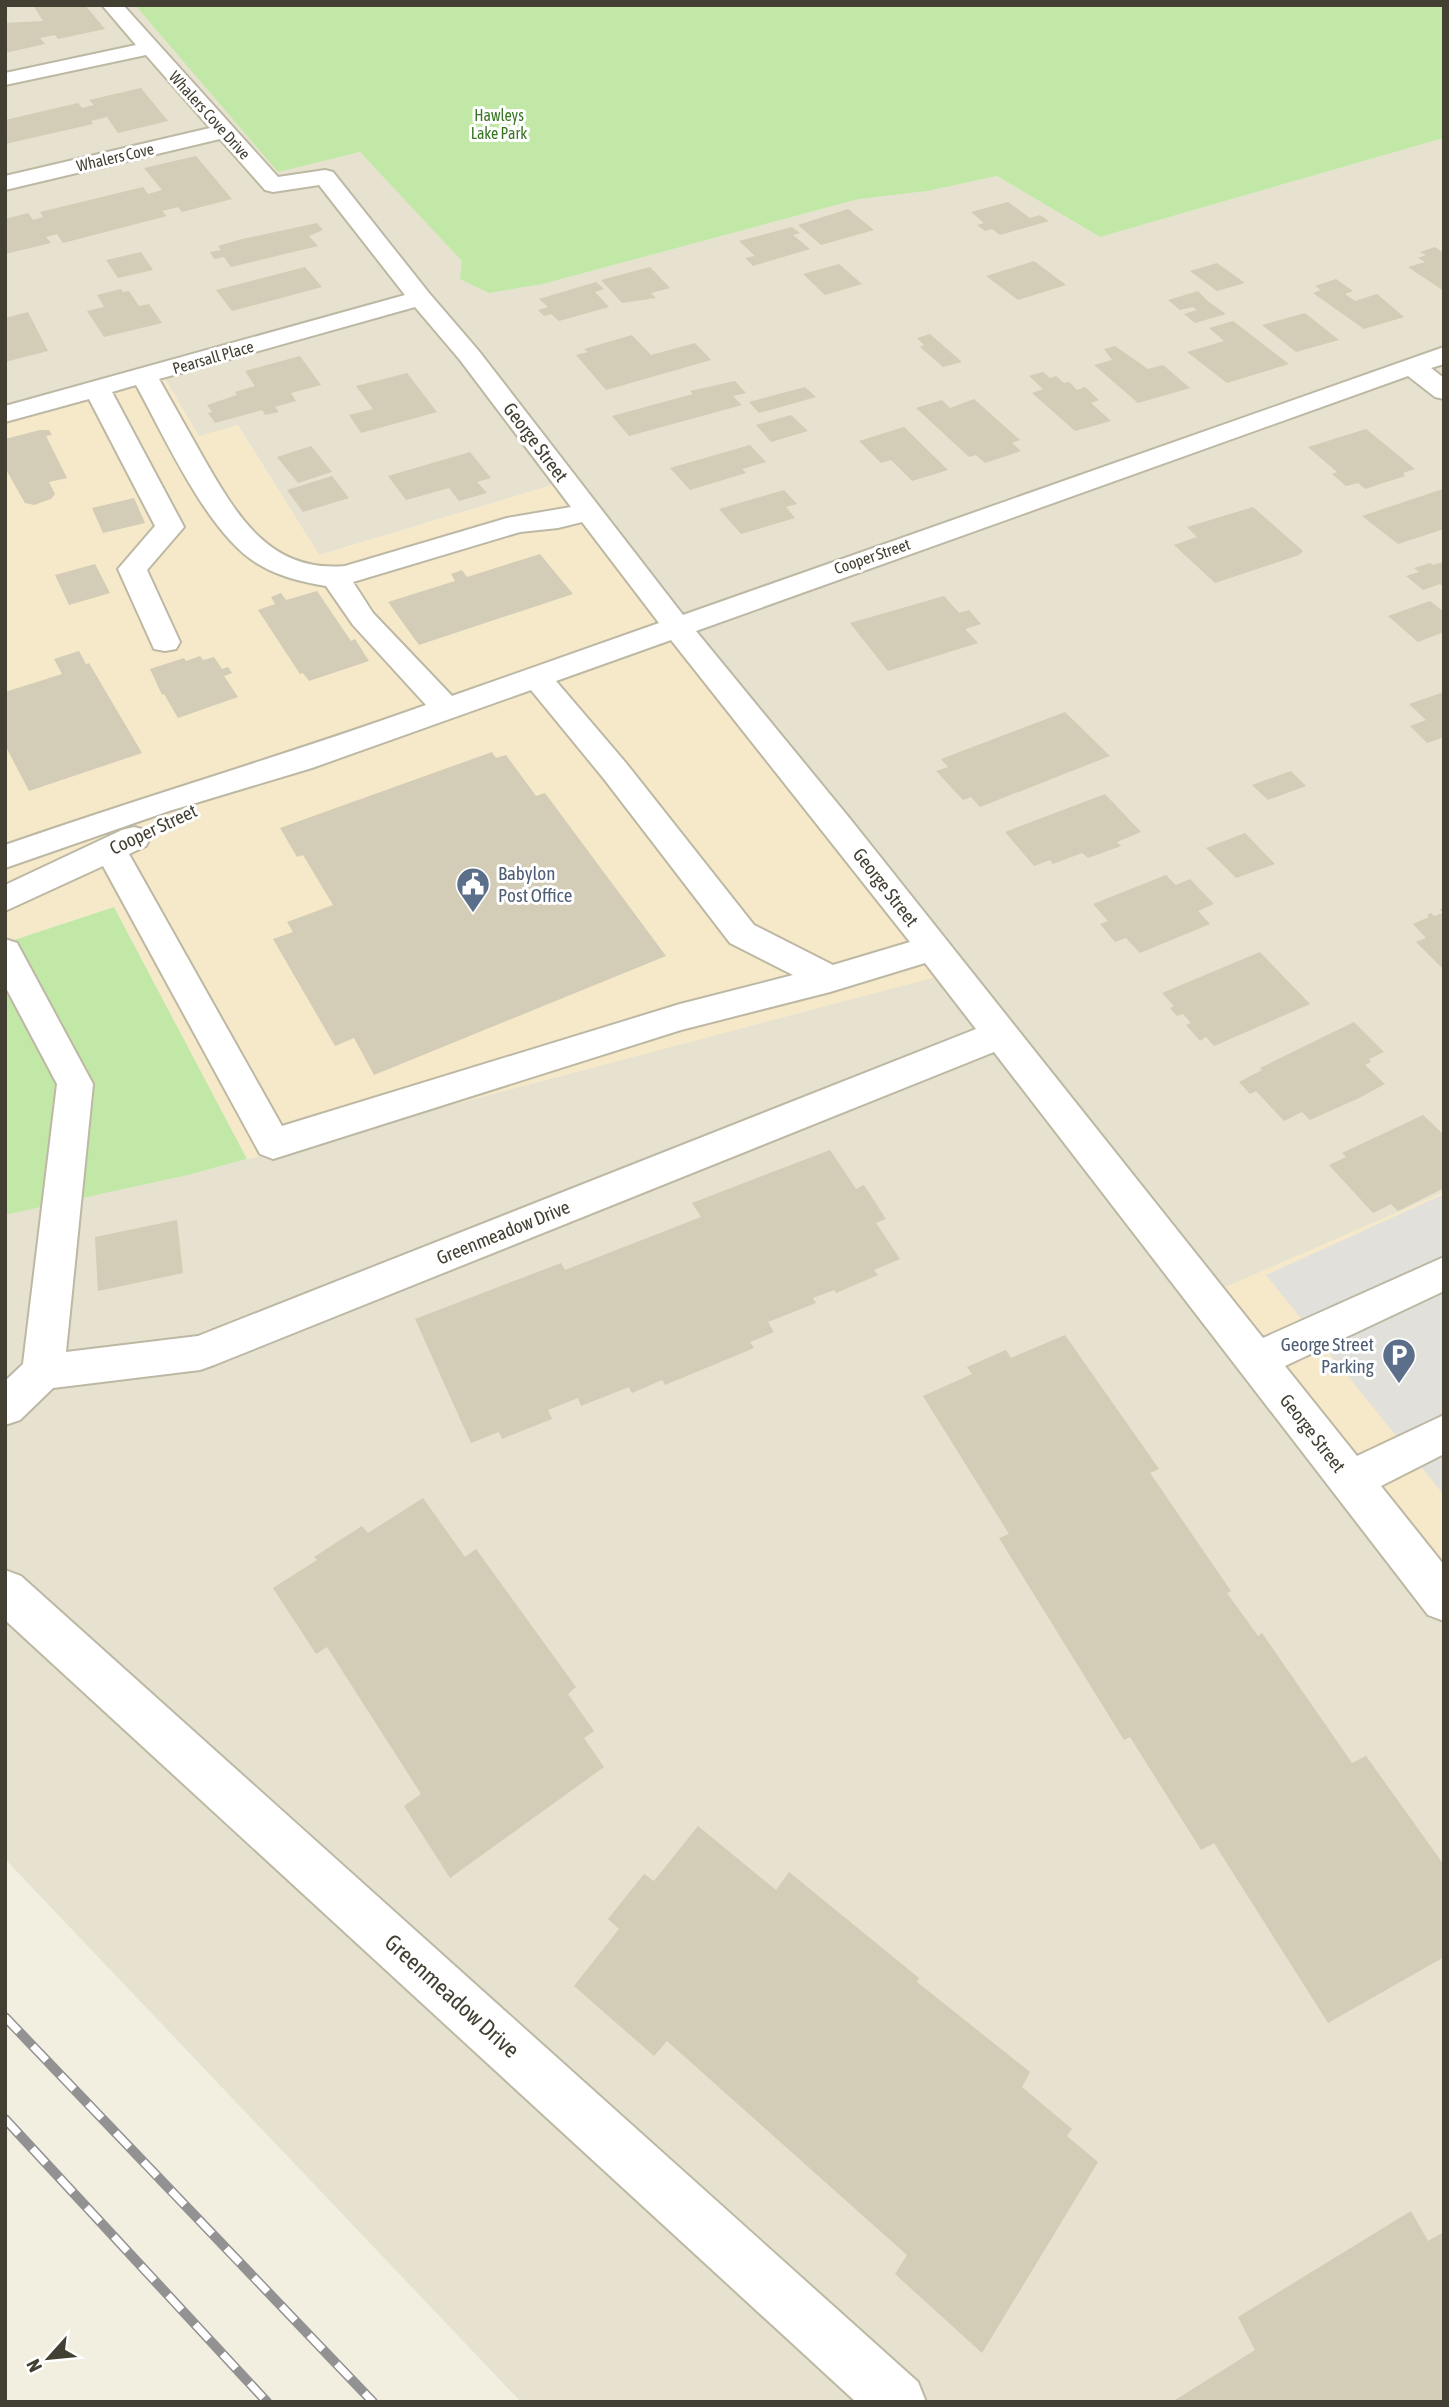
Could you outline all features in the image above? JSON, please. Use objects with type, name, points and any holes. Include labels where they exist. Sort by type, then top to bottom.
[{"type":"street","name":"Whalers Cove Drive","points":[[112,5],[273,185],[325,177]]},
{"type":"street","points":[[5,79],[150,48]]},
{"type":"street","name":"Whalers Cove","points":[[5,183],[225,131]]},
{"type":"street","name":"George Street","points":[[325,177],[420,299],[469,355],[676,626],[1001,1034],[1444,1600]]},
{"type":"street","name":"Pearsall Place","points":[[5,414],[420,299]]},
{"type":"street","name":"Cooper Street","points":[[5,857],[158,803],[301,761],[1444,355]]},
{"type":"street","points":[[1410,366],[1444,391]]},
{"type":"street","points":[[144,376],[224,519],[267,558],[295,571],[325,577],[347,575],[517,524],[558,520],[589,511]]},
{"type":"street","points":[[97,389],[170,527],[132,569],[165,642]]},
{"type":"street","points":[[334,576],[363,619],[446,708]]},
{"type":"street","points":[[535,676],[615,771],[743,934],[830,979]]},
{"type":"street","name":"Cooper Street","points":[[5,899],[301,761]]},
{"type":"street","points":[[110,849],[273,1144],[680,1017],[830,979],[933,948]]},
{"type":"street","points":[[5,952],[75,1084],[43,1372],[5,1407]]},
{"type":"street","name":"Greenmeadow Drive","points":[[43,1372],[200,1353],[1001,1034]]},
{"type":"street","points":[[1256,1360],[1444,1273]]},
{"type":"street","points":[[1350,1481],[1444,1433]]},
{"type":"street","name":"Greenmeadow Drive","points":[[5,1591],[898,2402]]},
{"type":"shaded area","points":[[5,5],[135,5],[278,171],[360,152],[463,260],[489,293],[543,284],[859,199],[928,191],[997,176],[1100,237],[1444,138],[1444,1192],[1203,1298],[1444,1606],[1444,2402],[521,2402],[5,1859],[5,1215],[188,1175],[969,967],[556,484],[319,555],[238,425],[199,437],[164,377],[5,421]]},
{"type":"shaded area","points":[[164,377],[199,436],[238,425],[319,555],[556,484],[970,968],[247,1159],[114,907],[5,943],[5,421]]},
{"type":"shaded area","points":[[1444,1192],[1444,1606],[1202,1297]]},
{"type":"shaded area","name":"George Street Parking","points":[[1444,1194],[1444,1495],[1266,1275]]},
{"type":"green space","name":"Hawleys Lake Park","points":[[135,5],[1444,5],[1444,138],[1100,237],[997,176],[928,191],[859,199],[543,284],[489,293],[460,279],[462,261],[360,152],[278,172]]},
{"type":"green space","points":[[114,907],[247,1159],[188,1175],[5,1215],[5,943]]},
{"type":"building","points":[[33,5],[85,5],[105,29],[58,39],[55,35],[40,38],[45,44],[5,53],[5,23],[43,21]]},
{"type":"building","points":[[141,88],[168,121],[118,133],[107,117],[91,121],[93,124],[5,144],[5,120],[78,103],[82,108],[94,105],[89,100]]},
{"type":"building","points":[[196,156],[232,199],[182,212],[178,207],[162,211],[167,216],[63,243],[57,234],[46,237],[51,243],[5,254],[5,219],[28,213],[33,220],[43,217],[40,212],[143,187],[148,194],[162,190],[144,168]]},
{"type":"building","points":[[1008,202],[1030,218],[1040,215],[1049,221],[1000,235],[992,229],[985,231],[977,225],[984,223],[971,212]]},
{"type":"building","points":[[848,209],[874,230],[821,245],[798,225]]},
{"type":"building","points":[[317,223],[323,230],[309,236],[318,246],[231,267],[224,257],[214,259],[210,252],[221,250],[218,246],[242,239]]},
{"type":"building","points":[[792,227],[800,233],[793,235],[810,249],[753,266],[745,258],[755,256],[739,241]]},
{"type":"building","points":[[1435,247],[1444,253],[1444,291],[1408,267],[1425,262],[1418,258],[1426,255],[1420,252]]},
{"type":"building","points":[[141,252],[153,270],[118,278],[106,260]]},
{"type":"building","points":[[1034,261],[1066,285],[1018,300],[986,276]]},
{"type":"building","points":[[1217,263],[1245,283],[1217,291],[1190,271]]},
{"type":"building","points":[[839,264],[862,284],[825,295],[803,274]]},
{"type":"building","points":[[305,267],[322,287],[232,311],[216,290]]},
{"type":"building","points":[[650,267],[670,288],[651,293],[656,298],[622,303],[601,280]]},
{"type":"building","points":[[1336,279],[1353,291],[1345,294],[1355,301],[1377,294],[1404,317],[1364,329],[1313,293],[1321,290],[1315,286]]},
{"type":"building","points":[[596,282],[604,289],[595,292],[609,307],[559,321],[551,314],[544,316],[538,310],[548,307],[539,299]]},
{"type":"building","points":[[121,289],[123,292],[129,291],[139,306],[149,304],[162,323],[104,337],[87,311],[104,307],[97,295]]},
{"type":"building","points":[[1198,291],[1226,314],[1195,323],[1184,314],[1197,310],[1193,307],[1180,310],[1168,300]]},
{"type":"building","points":[[28,312],[48,351],[5,362],[5,318]]},
{"type":"building","points":[[1305,313],[1339,340],[1296,352],[1262,325]]},
{"type":"building","points":[[1233,321],[1289,364],[1227,383],[1187,352],[1224,341],[1209,328]]},
{"type":"building","points":[[930,334],[962,362],[943,367],[920,347],[924,345],[917,338]]},
{"type":"building","points":[[632,335],[651,355],[695,343],[711,360],[606,390],[576,355],[588,352],[584,349]]},
{"type":"building","points":[[1115,346],[1148,369],[1163,365],[1190,388],[1138,403],[1094,365],[1112,360],[1104,349]]},
{"type":"building","points":[[300,356],[321,385],[291,393],[296,401],[275,407],[279,412],[265,415],[262,410],[215,423],[208,413],[212,412],[207,405],[255,386],[245,371]]},
{"type":"building","points":[[1043,372],[1050,378],[1056,376],[1064,383],[1069,382],[1077,390],[1085,387],[1099,400],[1091,403],[1111,421],[1075,431],[1032,393],[1043,389],[1029,376]]},
{"type":"building","points":[[407,373],[437,412],[361,433],[349,415],[373,409],[356,386]]},
{"type":"building","points":[[735,381],[746,393],[733,396],[742,405],[629,436],[612,416],[693,394],[690,391]]},
{"type":"building","points":[[805,387],[816,397],[759,413],[749,402]]},
{"type":"building","points":[[974,399],[1020,440],[1012,443],[1021,451],[985,463],[976,455],[969,457],[916,408],[942,400],[950,408]]},
{"type":"building","points":[[791,415],[808,431],[771,442],[756,425]]},
{"type":"building","points":[[904,427],[948,470],[912,481],[891,460],[881,463],[859,441]]},
{"type":"building","points":[[1366,429],[1415,469],[1403,473],[1405,476],[1365,489],[1358,483],[1346,486],[1332,474],[1337,472],[1308,447]]},
{"type":"building","points":[[49,430],[52,435],[46,436],[67,478],[49,482],[55,494],[51,499],[34,505],[25,503],[5,468],[5,439]]},
{"type":"building","points":[[750,445],[766,462],[742,469],[746,473],[690,490],[670,468]]},
{"type":"building","points":[[311,446],[332,472],[298,483],[277,457]]},
{"type":"building","points":[[470,452],[491,478],[477,482],[487,493],[459,501],[449,488],[406,500],[388,476]]},
{"type":"building","points":[[332,476],[349,498],[303,512],[287,490]]},
{"type":"building","points":[[1443,489],[1444,529],[1398,544],[1362,516]]},
{"type":"building","points":[[784,490],[797,504],[786,507],[795,518],[741,534],[719,509]]},
{"type":"building","points":[[134,498],[145,523],[103,533],[92,508]]},
{"type":"building","points":[[1253,507],[1303,551],[1299,555],[1215,583],[1174,545],[1197,537],[1187,527]]},
{"type":"building","points":[[540,554],[573,594],[419,645],[388,602],[455,581],[451,574],[462,570],[467,577]]},
{"type":"building","points":[[1444,562],[1444,587],[1440,584],[1423,590],[1406,576],[1419,572],[1414,568]]},
{"type":"building","points":[[95,564],[110,593],[69,605],[55,575]]},
{"type":"building","points":[[317,591],[351,641],[355,639],[369,661],[309,681],[303,673],[300,674],[258,610],[275,604],[271,597],[281,593],[286,600]]},
{"type":"building","points":[[944,596],[959,613],[969,610],[981,624],[965,629],[978,643],[888,671],[850,623]]},
{"type":"building","points":[[1430,601],[1444,612],[1444,632],[1418,642],[1388,616]]},
{"type":"building","points":[[79,651],[86,664],[89,663],[142,753],[29,791],[5,745],[5,692],[62,674],[54,659]]},
{"type":"building","points":[[200,656],[203,660],[214,657],[222,669],[228,667],[232,673],[224,676],[238,697],[178,718],[164,694],[162,695],[150,669]]},
{"type":"building","points":[[1444,692],[1444,737],[1427,743],[1410,726],[1426,720],[1409,704]]},
{"type":"building","points":[[1065,712],[1110,756],[980,807],[971,797],[963,800],[936,771],[948,767],[941,759]]},
{"type":"building","name":"Babylon Post Office","points":[[492,752],[496,758],[506,755],[536,796],[545,793],[666,956],[374,1075],[354,1038],[335,1046],[273,939],[293,932],[287,922],[333,905],[303,855],[297,857],[280,828]]},
{"type":"building","points":[[1291,771],[1306,786],[1268,800],[1252,785]]},
{"type":"building","points":[[1105,794],[1141,832],[1117,842],[1121,846],[1088,858],[1082,853],[1053,864],[1050,860],[1034,866],[1005,832]]},
{"type":"building","points":[[1245,833],[1275,864],[1236,878],[1206,848]]},
{"type":"building","points":[[1166,875],[1176,885],[1190,879],[1214,904],[1198,911],[1210,924],[1140,953],[1126,938],[1115,942],[1100,924],[1108,921],[1093,904]]},
{"type":"building","points":[[1444,908],[1444,970],[1416,942],[1426,938],[1413,924],[1429,917],[1427,915],[1431,913],[1434,916],[1443,913],[1439,909]]},
{"type":"building","points":[[1260,952],[1310,1004],[1214,1046],[1206,1037],[1200,1041],[1186,1025],[1191,1023],[1183,1014],[1177,1016],[1170,1008],[1174,1006],[1162,993]]},
{"type":"building","points":[[1354,1022],[1384,1052],[1369,1059],[1371,1062],[1365,1065],[1385,1084],[1359,1098],[1310,1120],[1302,1112],[1284,1121],[1256,1091],[1250,1094],[1239,1082],[1262,1070],[1260,1068]]},
{"type":"building","points":[[1423,1115],[1444,1135],[1444,1188],[1398,1211],[1391,1204],[1373,1213],[1329,1165],[1346,1157],[1342,1153]]},
{"type":"building","points":[[830,1150],[856,1189],[864,1185],[886,1219],[876,1223],[900,1259],[874,1270],[878,1275],[836,1293],[834,1290],[813,1298],[816,1303],[768,1322],[774,1332],[750,1342],[754,1348],[665,1385],[662,1380],[632,1393],[629,1387],[581,1406],[578,1398],[548,1410],[552,1419],[502,1439],[499,1432],[471,1443],[415,1319],[561,1263],[565,1270],[701,1217],[692,1203]]},
{"type":"building","points":[[177,1220],[183,1273],[98,1291],[95,1237]]},
{"type":"building","points":[[1065,1335],[1159,1469],[1150,1473],[1231,1591],[1227,1593],[1258,1636],[1262,1633],[1352,1763],[1366,1756],[1444,1865],[1444,1957],[1328,2023],[1214,1843],[1201,1850],[1130,1737],[1124,1740],[999,1538],[1009,1534],[923,1396],[972,1374],[967,1367],[1006,1350],[1011,1358]]},
{"type":"building","points":[[423,1498],[465,1557],[476,1549],[576,1687],[568,1694],[594,1731],[584,1738],[604,1767],[450,1878],[404,1806],[421,1794],[327,1647],[316,1654],[273,1588],[317,1560],[314,1557],[362,1526],[368,1533]]},
{"type":"building","points":[[698,1826],[776,1890],[789,1872],[919,1978],[917,1982],[1030,2072],[1022,2087],[1072,2129],[1067,2136],[1098,2162],[982,2353],[895,2274],[907,2255],[667,2041],[654,2056],[574,1986],[619,1929],[608,1919],[644,1874],[654,1881]]},
{"type":"building","points":[[1411,2211],[1428,2241],[1444,2232],[1444,2402],[1172,2402],[1255,2350],[1238,2317]]},
{"type":"railway","points":[[5,2017],[373,2402]]},
{"type":"railway","points":[[5,2119],[267,2402]]},
{"type":"place","name":"Babylon Post Office","points":[[473,914]]},
{"type":"place","name":"George Street Parking","points":[[1399,1385]]}]
